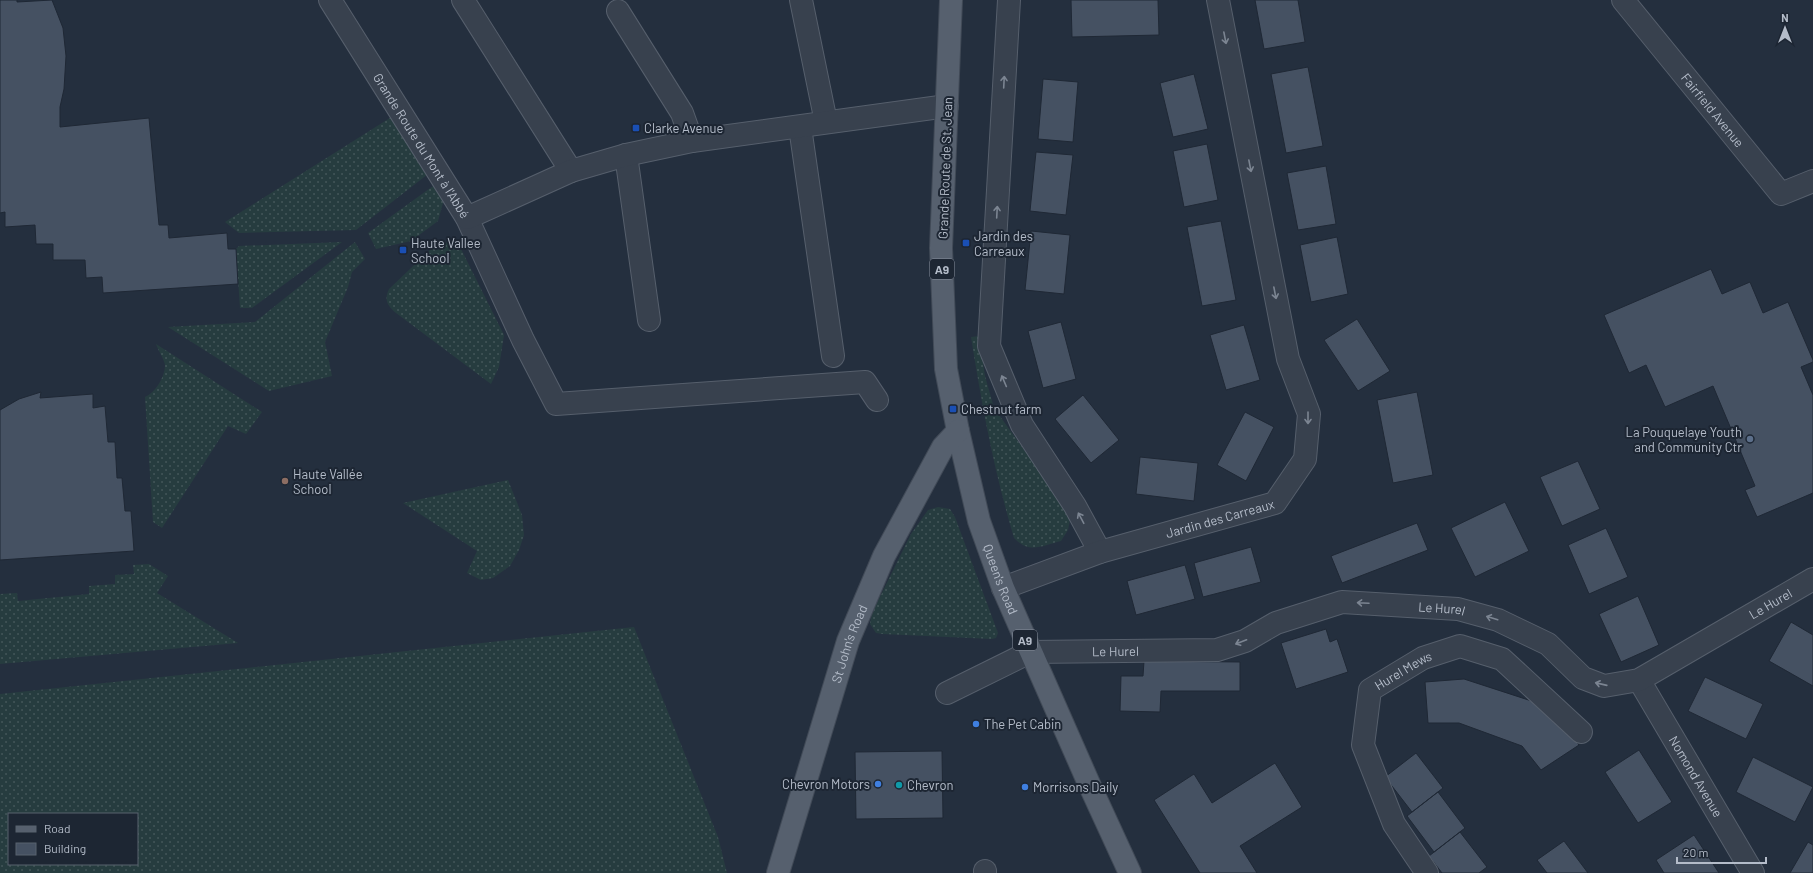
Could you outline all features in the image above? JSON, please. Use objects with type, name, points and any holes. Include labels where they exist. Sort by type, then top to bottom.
[{"type":"main road","name":"Grande Route de St. Jean","points":[[951,0],[941,248],[946,369],[958,431]]},
{"type":"main road","name":"Queen's Road","points":[[958,431],[979,521],[1003,588],[1030,652],[1130,873]]},
{"type":"main road","name":"St John's Road","points":[[778,873],[848,641],[884,556],[943,447],[958,431]]},
{"type":"street","name":"Grande Route du Mont à l'Abbé","points":[[330,0],[467,218],[523,340],[556,404],[865,382],[877,400]]},
{"type":"street","points":[[463,0],[571,171]]},
{"type":"street","points":[[801,0],[826,122]]},
{"type":"street","points":[[1009,0],[989,346],[1022,424],[1075,506],[1100,552]]},
{"type":"street","name":"Jardin des Carreaux","points":[[1003,588],[1100,552],[1275,502],[1305,459],[1309,414],[1288,359],[1218,0]]},
{"type":"street","name":"Fairfield Avenue","points":[[1623,0],[1781,194],[1813,181]]},
{"type":"street","points":[[618,11],[682,112],[692,141]]},
{"type":"street","points":[[467,218],[571,171],[626,156],[692,141],[947,106]]},
{"type":"street","points":[[800,127],[833,356]]},
{"type":"street","points":[[626,156],[649,320]]},
{"type":"street","name":"Le Hurel","points":[[1030,652],[1217,650],[1245,641],[1276,623],[1342,602],[1458,609],[1498,620],[1548,644],[1583,678],[1604,686],[1639,680],[1813,579]]},
{"type":"street","name":"Hurel Mews","points":[[1428,873],[1394,824],[1363,745],[1370,690],[1423,658],[1460,646],[1502,659],[1581,732]]},
{"type":"street","points":[[947,693],[1030,652]]},
{"type":"street","name":"Nomond Avenue","points":[[1639,680],[1752,873]]},
{"type":"green space","points":[[393,116],[432,171],[356,230],[239,233],[225,222]]},
{"type":"green space","points":[[440,181],[443,203],[438,221],[411,241],[376,249],[368,233]]},
{"type":"green space","points":[[342,242],[252,308],[240,308],[236,249],[239,246]]},
{"type":"green space","points":[[355,242],[365,259],[352,272],[348,287],[325,342],[332,376],[269,391],[168,327],[255,322]]},
{"type":"green space","points":[[448,242],[459,245],[504,335],[499,367],[491,384],[396,313],[387,302],[389,289],[431,249]]},
{"type":"green space","points":[[979,336],[985,376],[994,408],[1071,515],[1068,530],[1061,541],[1031,547],[1025,546],[1014,538],[989,438],[971,337]]},
{"type":"green space","points":[[156,344],[262,412],[246,434],[228,426],[162,528],[153,522],[145,397],[156,388],[165,370],[165,365]]},
{"type":"green space","points":[[508,480],[522,515],[524,535],[519,550],[510,566],[493,578],[481,580],[467,573],[477,551],[403,503]]},
{"type":"green space","points":[[938,507],[950,509],[955,517],[998,633],[996,638],[882,634],[876,633],[870,624],[872,613],[911,534],[928,510]]},
{"type":"green space","points":[[149,564],[168,576],[157,593],[238,643],[0,664],[0,594],[17,593],[18,601],[89,594],[89,586],[115,584],[115,575],[134,574],[133,565]]},
{"type":"green space","points":[[634,627],[718,837],[727,873],[0,873],[0,694]]},
{"type":"building","points":[[0,0],[17,0],[17,2],[52,0],[63,28],[66,56],[64,89],[60,107],[60,127],[149,118],[159,225],[168,225],[169,238],[227,233],[228,249],[236,249],[238,284],[103,293],[102,277],[86,278],[85,260],[53,260],[53,244],[36,244],[35,225],[5,227],[5,212],[0,213]]},
{"type":"building","points":[[1071,0],[1158,0],[1159,35],[1072,37]]},
{"type":"building","points":[[1255,0],[1298,0],[1305,42],[1264,49]]},
{"type":"building","points":[[1308,67],[1323,146],[1286,153],[1271,74]]},
{"type":"building","points":[[1194,74],[1208,129],[1173,137],[1160,83]]},
{"type":"building","points":[[1043,79],[1078,82],[1073,142],[1038,139]]},
{"type":"building","points":[[1207,144],[1218,200],[1184,207],[1173,151]]},
{"type":"building","points":[[1036,152],[1073,155],[1066,215],[1030,211]]},
{"type":"building","points":[[1326,166],[1336,224],[1298,230],[1287,173]]},
{"type":"building","points":[[1221,221],[1236,300],[1202,306],[1187,227]]},
{"type":"building","points":[[1031,231],[1070,235],[1064,294],[1025,290]]},
{"type":"building","points":[[1337,237],[1348,294],[1311,302],[1300,245]]},
{"type":"building","points":[[1711,269],[1722,294],[1750,282],[1763,313],[1788,302],[1813,360],[1813,362],[1801,367],[1813,395],[1813,493],[1757,517],[1745,490],[1755,486],[1713,386],[1665,407],[1646,365],[1629,373],[1604,315]]},
{"type":"building","points":[[1357,319],[1390,371],[1358,391],[1324,340]]},
{"type":"building","points":[[1061,322],[1076,379],[1043,388],[1028,331]]},
{"type":"building","points":[[1244,325],[1260,380],[1226,390],[1210,335]]},
{"type":"building","points":[[41,392],[40,398],[93,394],[93,408],[105,406],[108,442],[115,442],[117,478],[122,478],[125,511],[131,511],[134,551],[0,560],[0,410],[19,399]]},
{"type":"building","points":[[1417,392],[1433,475],[1393,483],[1377,400]]},
{"type":"building","points":[[1083,395],[1119,440],[1091,463],[1055,419]]},
{"type":"building","points":[[1245,412],[1274,427],[1246,481],[1217,465]]},
{"type":"building","points":[[1140,457],[1198,463],[1194,501],[1136,494]]},
{"type":"building","points":[[1578,461],[1600,509],[1562,526],[1540,477]]},
{"type":"building","points":[[1505,502],[1529,551],[1475,577],[1451,528]]},
{"type":"building","points":[[1417,523],[1428,550],[1342,583],[1331,556]]},
{"type":"building","points":[[1606,528],[1628,577],[1589,594],[1568,545]]},
{"type":"building","points":[[1251,547],[1261,582],[1203,597],[1194,563]]},
{"type":"building","points":[[1185,565],[1195,599],[1136,615],[1127,581]]},
{"type":"building","points":[[1638,596],[1659,645],[1621,662],[1599,614]]},
{"type":"building","points":[[1791,622],[1813,635],[1813,686],[1769,661]]},
{"type":"building","points":[[1326,629],[1330,642],[1337,639],[1348,672],[1296,689],[1281,643]]},
{"type":"building","points":[[1144,661],[1240,662],[1240,691],[1161,691],[1160,712],[1120,711],[1121,676],[1143,676]]},
{"type":"building","points":[[1705,677],[1763,704],[1746,739],[1688,711]]},
{"type":"building","points":[[1464,679],[1550,707],[1579,745],[1541,770],[1522,746],[1459,723],[1428,723],[1425,682]]},
{"type":"building","points":[[1639,750],[1672,802],[1638,823],[1605,772]]},
{"type":"building","name":"Chevron","points":[[942,751],[943,818],[856,819],[855,752]]},
{"type":"building","points":[[1416,753],[1443,788],[1412,812],[1385,777]]},
{"type":"building","points":[[1753,757],[1813,787],[1795,822],[1736,792]]},
{"type":"building","points":[[1275,763],[1302,807],[1240,846],[1257,873],[1200,873],[1154,800],[1194,774],[1212,803]]},
{"type":"building","points":[[1438,792],[1465,828],[1434,852],[1407,816]]},
{"type":"building","points":[[1460,832],[1487,867],[1479,873],[1442,873],[1429,856]]},
{"type":"building","points":[[1694,835],[1719,873],[1664,873],[1656,860]]},
{"type":"building","points":[[1564,841],[1588,873],[1547,873],[1537,860]]},
{"type":"building","points":[[1808,842],[1813,845],[1813,873],[1790,873]]},
{"type":"place","name":"Clarke Avenue","points":[[636,128]]},
{"type":"place","name":"Jardin des Carreaux","points":[[966,243]]},
{"type":"place","name":"Haute Vallee School","points":[[403,250]]},
{"type":"place","name":"Chestnut farm","points":[[953,409]]},
{"type":"place","name":"La Pouquelaye Youth and Community Ctr","points":[[1750,439]]},
{"type":"place","name":"Haute Vallée School","points":[[285,481]]},
{"type":"place","name":"The Pet Cabin","points":[[976,724]]},
{"type":"place","name":"Chevron Motors","points":[[878,784]]},
{"type":"place","name":"Chevron","points":[[899,785]]},
{"type":"place","name":"Morrisons Daily","points":[[1025,787]]}]
